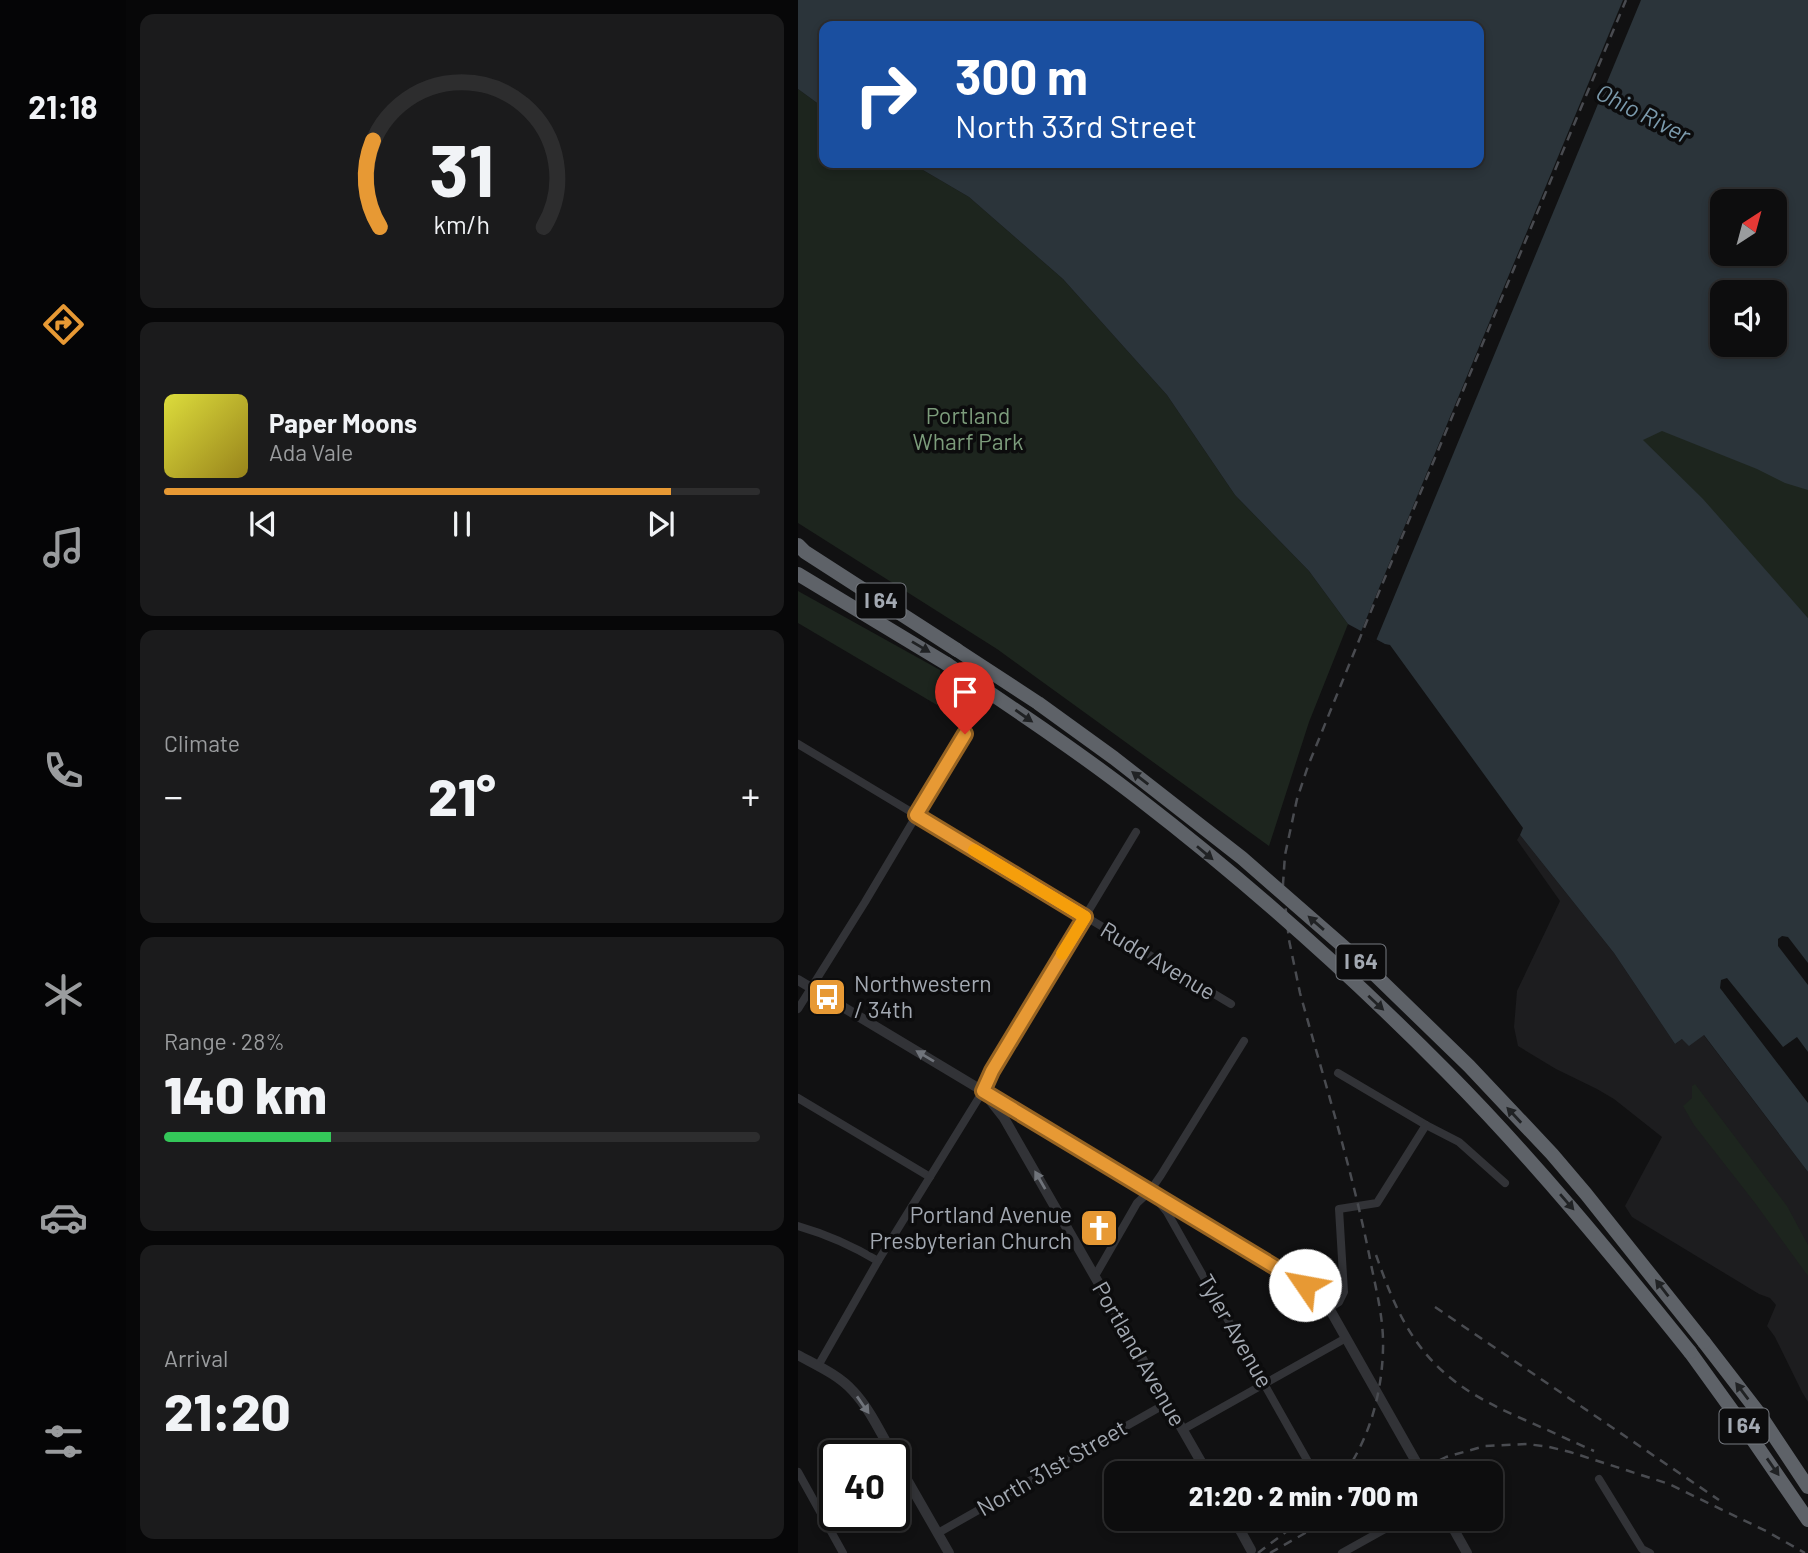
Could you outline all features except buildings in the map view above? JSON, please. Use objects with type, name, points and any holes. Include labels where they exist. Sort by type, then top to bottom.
[{"type":"highway","name":"I 64","points":[[800,552],[864,590],[1038,703],[1114,758],[1242,858],[1368,968],[1469,1066],[1587,1194],[1758,1412],[1808,1487]]},
{"type":"highway","name":"I 64","points":[[798,574],[947,664],[1136,796],[1251,890],[1343,972],[1445,1070],[1533,1163],[1595,1234],[1690,1352],[1808,1520]]},
{"type":"street","points":[[798,1009],[965,734]]},
{"type":"street","name":"Rudd Avenue","points":[[798,744],[1231,1004]]},
{"type":"street","points":[[818,1366],[878,1261],[983,1091],[992,1071],[1136,832]]},
{"type":"street","points":[[798,980],[1293,1277],[1315,1294],[1329,1308],[1416,1461]]},
{"type":"street","points":[[1095,1276],[1137,1203],[1150,1191],[1244,1041]]},
{"type":"street","points":[[1338,1073],[1459,1142],[1505,1183]]},
{"type":"street","name":"Portland Avenue","points":[[983,1091],[1004,1118],[1200,1461]]},
{"type":"street","points":[[798,1098],[930,1177]]},
{"type":"street","points":[[1329,1308],[1339,1302],[1344,1292],[1339,1209],[1377,1203],[1426,1125]]},
{"type":"street","name":"Tyler Avenue","points":[[1150,1191],[1167,1212],[1308,1461]]},
{"type":"street","points":[[798,1226],[858,1249],[878,1261]]},
{"type":"street","points":[[1182,1430],[1346,1338]]},
{"type":"street","points":[[798,1354],[853,1391],[885,1440]]},
{"type":"street","name":"North 31st Street","points":[[938,1533],[1167,1403]]},
{"type":"street","points":[[798,1472],[843,1553]]},
{"type":"street","points":[[1599,1479],[1641,1551]]},
{"type":"street","points":[[910,1484],[949,1553]]},
{"type":"street","points":[[1241,1531],[1251,1550]]},
{"type":"street","points":[[1342,1553],[1359,1549],[1385,1531]]},
{"type":"street","points":[[1455,1531],[1467,1553]]},
{"type":"shaded area","points":[[1520,835],[1614,953],[1675,1044],[1682,1039],[1693,1021],[1808,1172],[1808,1402],[1767,1326],[1776,1305],[1770,1298],[1759,1294],[1632,1217],[1625,1206],[1662,1137],[1614,1099],[1518,1046],[1514,1027],[1517,991],[1560,901],[1517,840]]},
{"type":"green space","name":"Portland Wharf Park","points":[[798,89],[819,104],[819,168],[920,168],[969,197],[1063,279],[1167,395],[1235,495],[1309,571],[1348,624],[1309,722],[1269,846],[997,649],[798,523]]},
{"type":"green space","points":[[1633,406],[1808,450],[1808,618],[1642,440]]},
{"type":"green space","points":[[798,591],[940,670],[942,686],[937,705],[798,623]]},
{"type":"green space","points":[[1695,1084],[1787,1206],[1808,1245],[1808,1276],[1694,1125],[1683,1106],[1692,1098],[1692,1086]]},
{"type":"water","name":"Ohio River","points":[[798,0],[1808,0],[1808,490],[1785,483],[1662,431],[1643,440],[1703,499],[1808,618],[1808,1172],[1704,1035],[1689,1046],[1682,1039],[1675,1044],[1614,953],[1520,835],[1523,828],[1390,645],[1348,624],[1309,571],[1235,495],[1167,395],[1063,279],[969,197],[920,168],[1484,168],[1484,21],[819,21],[819,104],[798,89]]},
{"type":"pier","points":[[1623,0],[1641,0],[1375,643],[1360,634]]},
{"type":"pier","points":[[1782,936],[1788,937],[1808,963],[1808,985],[1778,946],[1778,939]]},
{"type":"pier","points":[[1727,978],[1783,1047],[1797,1037],[1808,1052],[1808,1103],[1720,988],[1721,980]]},
{"type":"railway","points":[[1352,1461],[1368,1430],[1377,1398],[1382,1365],[1382,1325],[1362,1221],[1300,993],[1289,940],[1283,884],[1285,855],[1297,799],[1308,766],[1626,0]]},
{"type":"railway","points":[[1376,1255],[1402,1318],[1414,1338],[1450,1378],[1493,1405],[1594,1451]]},
{"type":"railway","points":[[1435,1307],[1719,1500]]},
{"type":"railway","points":[[1438,1461],[1485,1446],[1527,1444],[1570,1452],[1669,1484],[1805,1553]]},
{"type":"railway","points":[[1258,1553],[1287,1531]]},
{"type":"railway","points":[[1270,1553],[1309,1531]]},
{"type":"slow traffic","points":[[974,850],[1085,917],[1062,954]]},
{"type":"place","name":"Northwestern / 34th","points":[[827,997]]},
{"type":"place","name":"Portland Avenue Presbyterian Church","points":[[1099,1228]]},
{"type":"route","points":[[965,734],[916,815],[1085,917],[992,1071],[983,1091],[1305,1285]]}]
